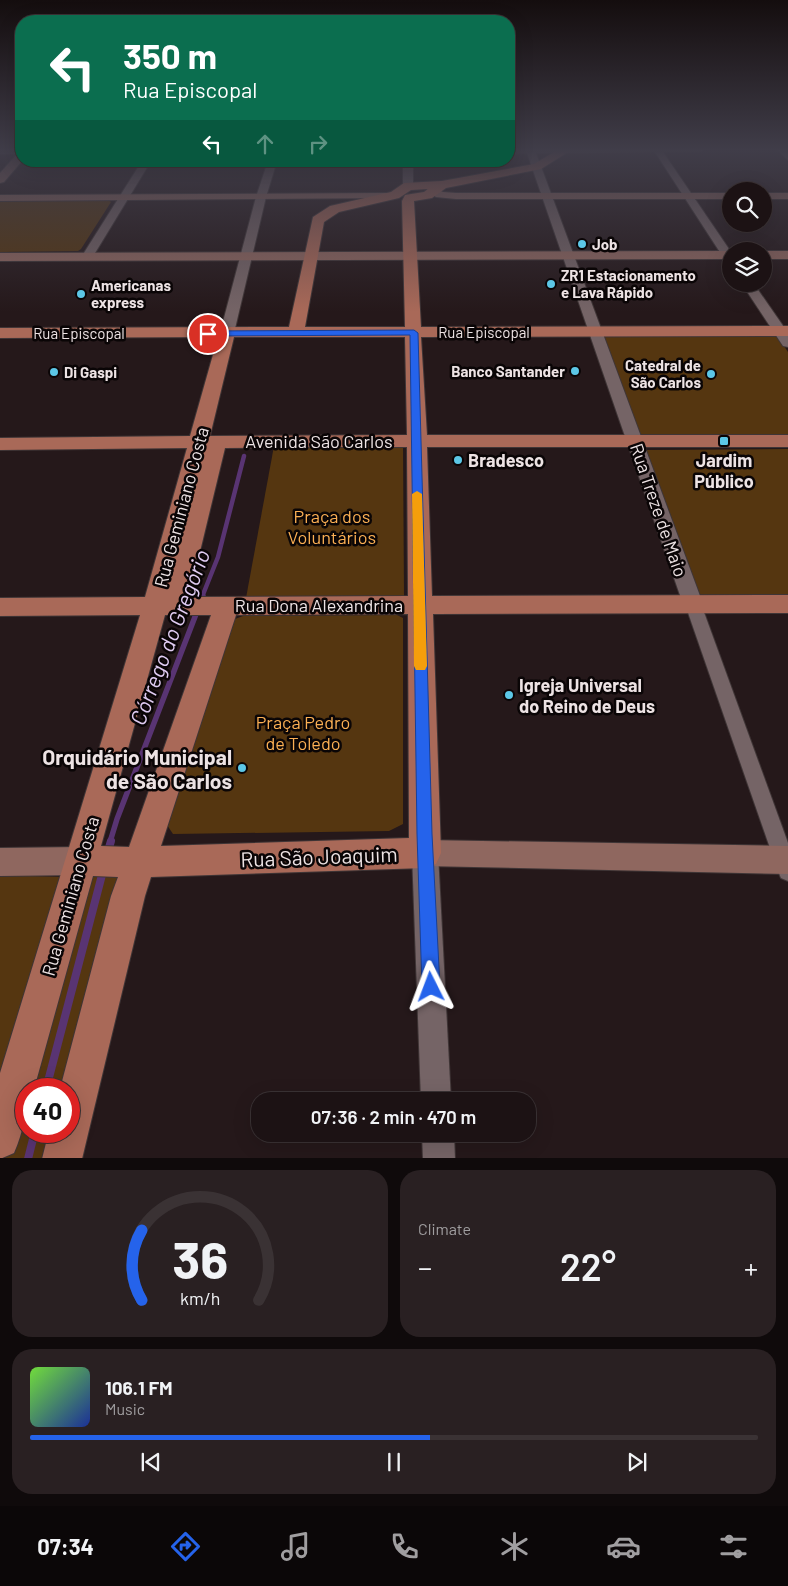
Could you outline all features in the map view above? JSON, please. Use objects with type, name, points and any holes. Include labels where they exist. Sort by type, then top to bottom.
[{"type":"main road","points":[[296,333],[318,220],[335,209],[359,203]]},
{"type":"main road","points":[[408,203],[417,441],[425,853]]},
{"type":"main road","points":[[0,256],[411,254],[722,257]]},
{"type":"main road","points":[[772,256],[788,256]]},
{"type":"main road","name":"Rua Episcopal","points":[[0,333],[227,334],[596,331],[785,335]]},
{"type":"main road","name":"Rua Geminiano Costa","points":[[0,1139],[108,861],[173,606],[208,441],[227,334]]},
{"type":"main road","name":"Avenida São Carlos","points":[[0,444],[208,441],[788,441]]},
{"type":"main road","name":"Rua Dona Alexandrina","points":[[0,607],[788,604]]},
{"type":"main road","points":[[62,1158],[128,896],[108,861],[221,606]]},
{"type":"main road","name":"Rua São Joaquim","points":[[0,862],[425,853],[787,864]]},
{"type":"street","points":[[88,256],[121,203]]},
{"type":"street","name":"Rua Geminiano Costa","points":[[227,334],[260,203]]},
{"type":"street","name":"Rua Treze de Maio","points":[[550,203],[787,864]]},
{"type":"street","points":[[693,203],[722,245]]},
{"type":"street","points":[[754,292],[785,335]]},
{"type":"street","points":[[425,853],[436,1092]]},
{"type":"street","points":[[438,1142],[439,1158]]},
{"type":"green space","points":[[0,203],[110,203],[78,251],[0,252]]},
{"type":"green space","points":[[603,334],[776,334],[788,352],[788,434],[639,434]]},
{"type":"green space","name":"Praça dos Voluntários","points":[[274,446],[403,446],[404,598],[246,598]]},
{"type":"green space","points":[[788,449],[788,596],[700,596],[646,450]]},
{"type":"green space","name":"Praça Pedro de Toledo","points":[[397,615],[403,618],[403,824],[389,831],[173,834],[167,825],[235,619],[243,616]]},
{"type":"green space","points":[[80,861],[139,862],[106,980],[80,1085],[80,1078],[18,1078]]},
{"type":"green space","points":[[0,875],[63,877],[0,1087]]},
{"type":"green space","points":[[15,1087],[15,1143],[66,1143],[62,1158],[0,1158],[0,1139]]},
{"type":"waterway","name":"Córrego do Gregório","points":[[202,597],[218,557],[244,456]]},
{"type":"waterway","name":"Córrego do Gregório","points":[[110,842],[117,819],[203,596]]},
{"type":"waterway","name":"Córrego do Gregório","points":[[108,851],[111,841]]},
{"type":"waterway","name":"Córrego do Gregório","points":[[49,1078],[103,871]]},
{"type":"waterway","name":"Córrego do Gregório","points":[[28,1158],[32,1143]]},
{"type":"slow traffic","points":[[417,494],[421,666]]},
{"type":"place","name":"Job","points":[[582,244]]},
{"type":"place","name":"ZR1 Estacionamento e Lava Rápido","points":[[551,284]]},
{"type":"place","name":"Americanas express","points":[[81,294]]},
{"type":"place","name":"Banco Santander","points":[[575,371]]},
{"type":"place","name":"Di Gaspi","points":[[54,372]]},
{"type":"place","name":"Catedral de São Carlos","points":[[711,374]]},
{"type":"place","name":"Jardim Público","points":[[724,441]]},
{"type":"place","name":"Bradesco","points":[[458,460]]},
{"type":"place","name":"Igreja Universal do Reino de Deus","points":[[509,695]]},
{"type":"place","name":"Orquidário Municipal de São Carlos","points":[[242,768]]},
{"type":"route","points":[[208,334],[414,333],[424,834],[431,987]]}]
